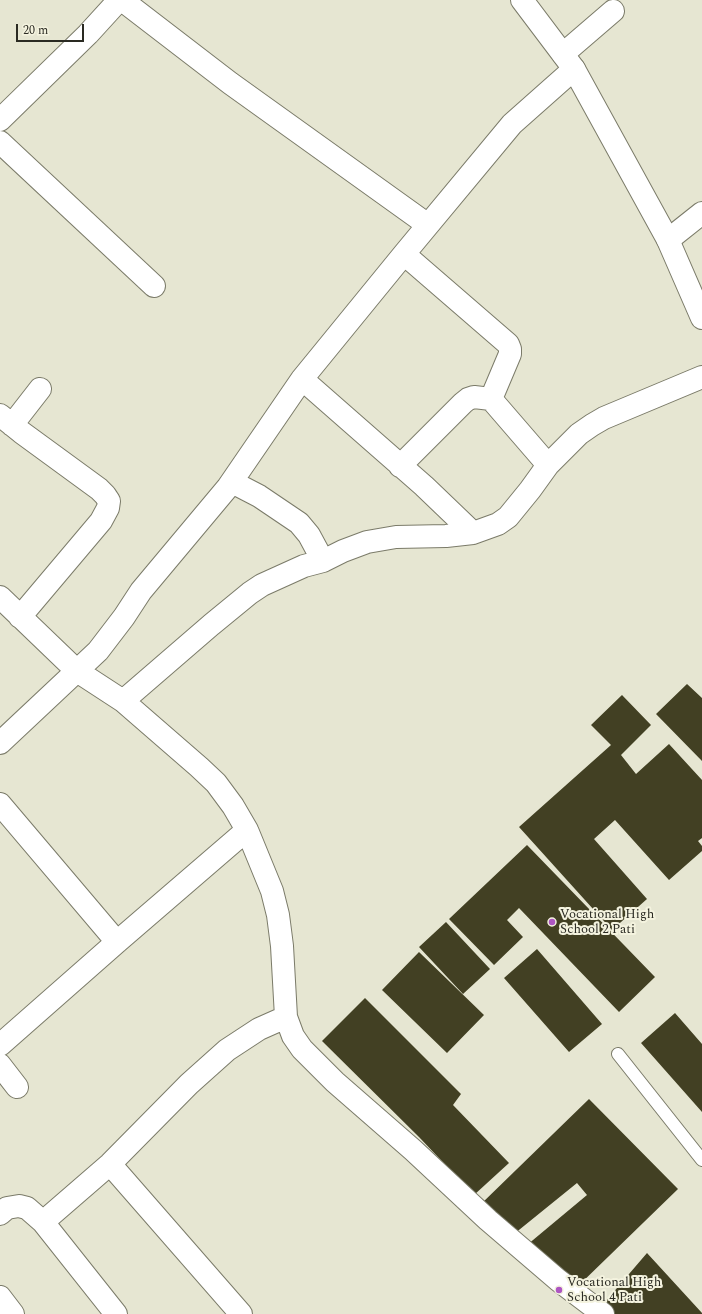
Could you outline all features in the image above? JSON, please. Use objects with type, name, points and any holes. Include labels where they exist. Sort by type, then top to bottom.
[{"type":"street","points":[[0,120],[121,0],[230,83],[428,225]]},
{"type":"street","points":[[522,0],[568,61],[668,240],[702,318]]},
{"type":"street","points":[[0,743],[98,651],[124,617],[141,591],[232,482],[302,379],[512,124],[613,11]]},
{"type":"street","points":[[0,142],[154,286]]},
{"type":"street","points":[[668,240],[702,213]]},
{"type":"street","points":[[404,254],[508,344],[510,354],[491,399]]},
{"type":"street","points":[[123,701],[250,593],[272,580],[304,566],[323,561],[343,551],[367,542],[396,537],[446,536],[473,533],[498,524],[508,517],[548,465],[579,434],[604,418],[702,377]]},
{"type":"street","points":[[302,379],[424,486],[473,533]]},
{"type":"street","points":[[20,617],[101,521],[108,508],[109,501],[99,489],[6,420],[40,389]]},
{"type":"street","points":[[400,466],[468,399],[474,397],[491,399],[548,465]]},
{"type":"street","points":[[232,482],[259,496],[299,523],[309,536],[323,561]]},
{"type":"street","points":[[0,597],[77,671],[123,701],[216,783],[233,806],[247,830],[272,891],[278,916],[282,946],[286,1017],[293,1036],[302,1049],[335,1082],[414,1150],[488,1220],[558,1280],[603,1314]]},
{"type":"street","points":[[0,804],[117,942]]},
{"type":"street","points":[[0,1045],[247,830]]},
{"type":"street","points":[[43,1222],[110,1164],[189,1084],[227,1050],[259,1029],[286,1017]]},
{"type":"street","points":[[0,1065],[17,1087]]},
{"type":"street","points":[[110,1164],[241,1314]]},
{"type":"street","points":[[2,1208],[19,1206],[27,1208],[43,1222],[116,1314]]},
{"type":"street","points":[[0,1297],[13,1314]]},
{"type":"lane","points":[[618,1054],[702,1160]]},
{"type":"building","points":[[687,684],[702,698],[702,761],[656,714]]},
{"type":"building","points":[[622,695],[651,725],[621,755],[636,774],[669,744],[702,780],[702,838],[698,841],[702,846],[702,851],[669,880],[615,820],[594,839],[647,899],[612,930],[519,827],[611,745],[591,725]]},
{"type":"building","points":[[527,845],[655,977],[619,1012],[519,908],[507,920],[523,937],[494,965],[449,919]]},
{"type":"building","points":[[446,922],[490,969],[463,994],[419,947]]},
{"type":"building","points":[[537,949],[602,1024],[569,1052],[504,978]]},
{"type":"building","points":[[419,952],[484,1015],[447,1053],[382,990]]},
{"type":"building","points":[[365,998],[461,1094],[453,1105],[509,1163],[474,1195],[419,1137],[322,1041]]},
{"type":"building","points":[[675,1013],[702,1044],[702,1112],[641,1043]]},
{"type":"building","points":[[589,1099],[678,1189],[574,1290],[527,1245],[587,1195],[577,1183],[514,1234],[480,1205]]},
{"type":"building","points":[[647,1253],[702,1314],[606,1314],[599,1309]]},
{"type":"place","name":"Vocational High School 2 Pati","points":[[552,922]]},
{"type":"place","name":"Vocational High School 4 Pati","points":[[559,1290]]}]
